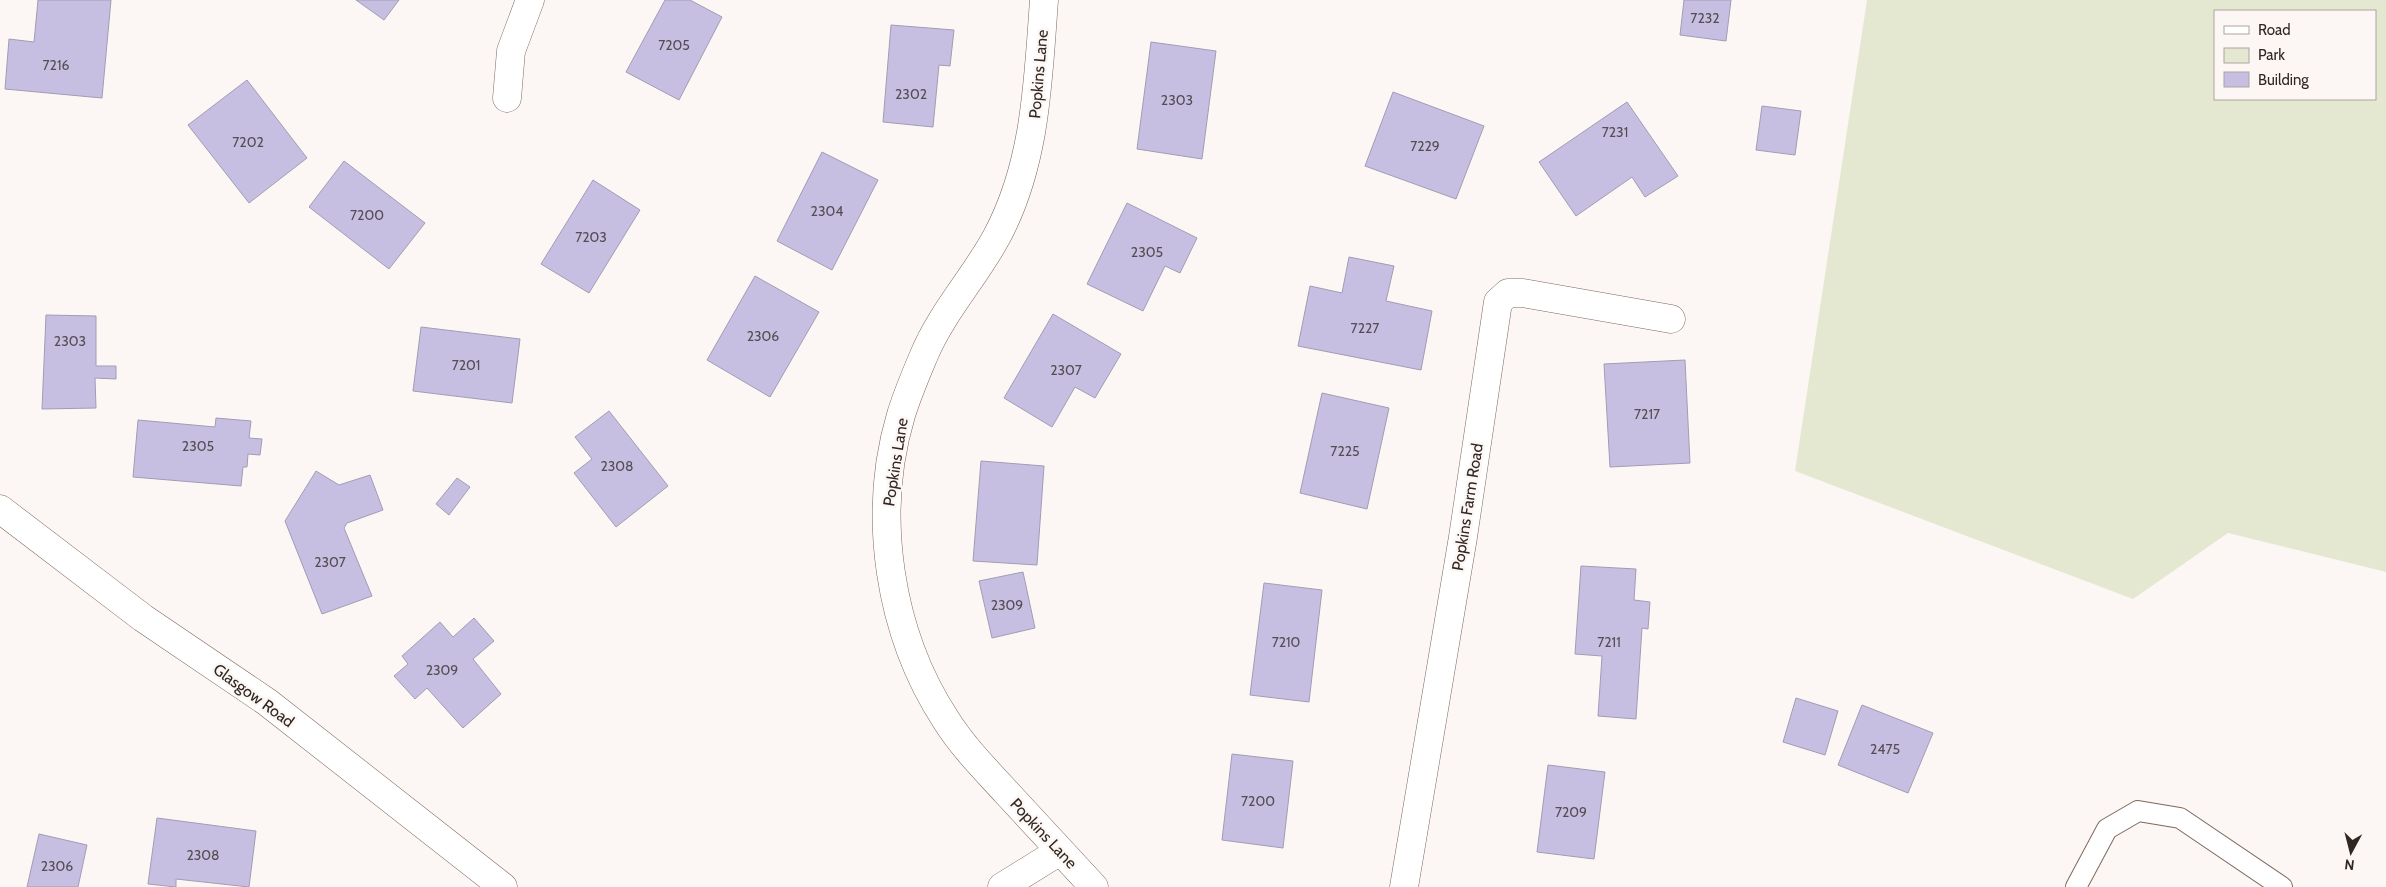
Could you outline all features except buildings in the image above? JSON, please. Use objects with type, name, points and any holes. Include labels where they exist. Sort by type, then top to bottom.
[{"type":"street","points":[[507,98],[511,50],[524,11],[530,0]]},
{"type":"street","name":"Popkins Lane","points":[[1044,0],[1035,113],[1028,153],[1014,198],[998,235],[978,269],[941,323],[925,352],[901,415],[894,447],[887,520],[889,560],[897,607],[909,645],[926,686],[945,720],[964,746],[1094,887]]},
{"type":"street","name":"Popkins Farm Road","points":[[1404,887],[1462,537],[1498,302],[1508,293],[1523,294],[1671,318]]},
{"type":"street","name":"Glasgow Road","points":[[0,509],[143,618],[266,702],[503,887]]},
{"type":"street","points":[[1002,887],[1060,851]]},
{"type":"lane","points":[[2076,887],[2107,828],[2138,811],[2180,818],[2282,887]]},
{"type":"green space","points":[[1867,0],[2386,0],[2386,572],[2228,533],[2133,599],[1795,471]]}]
